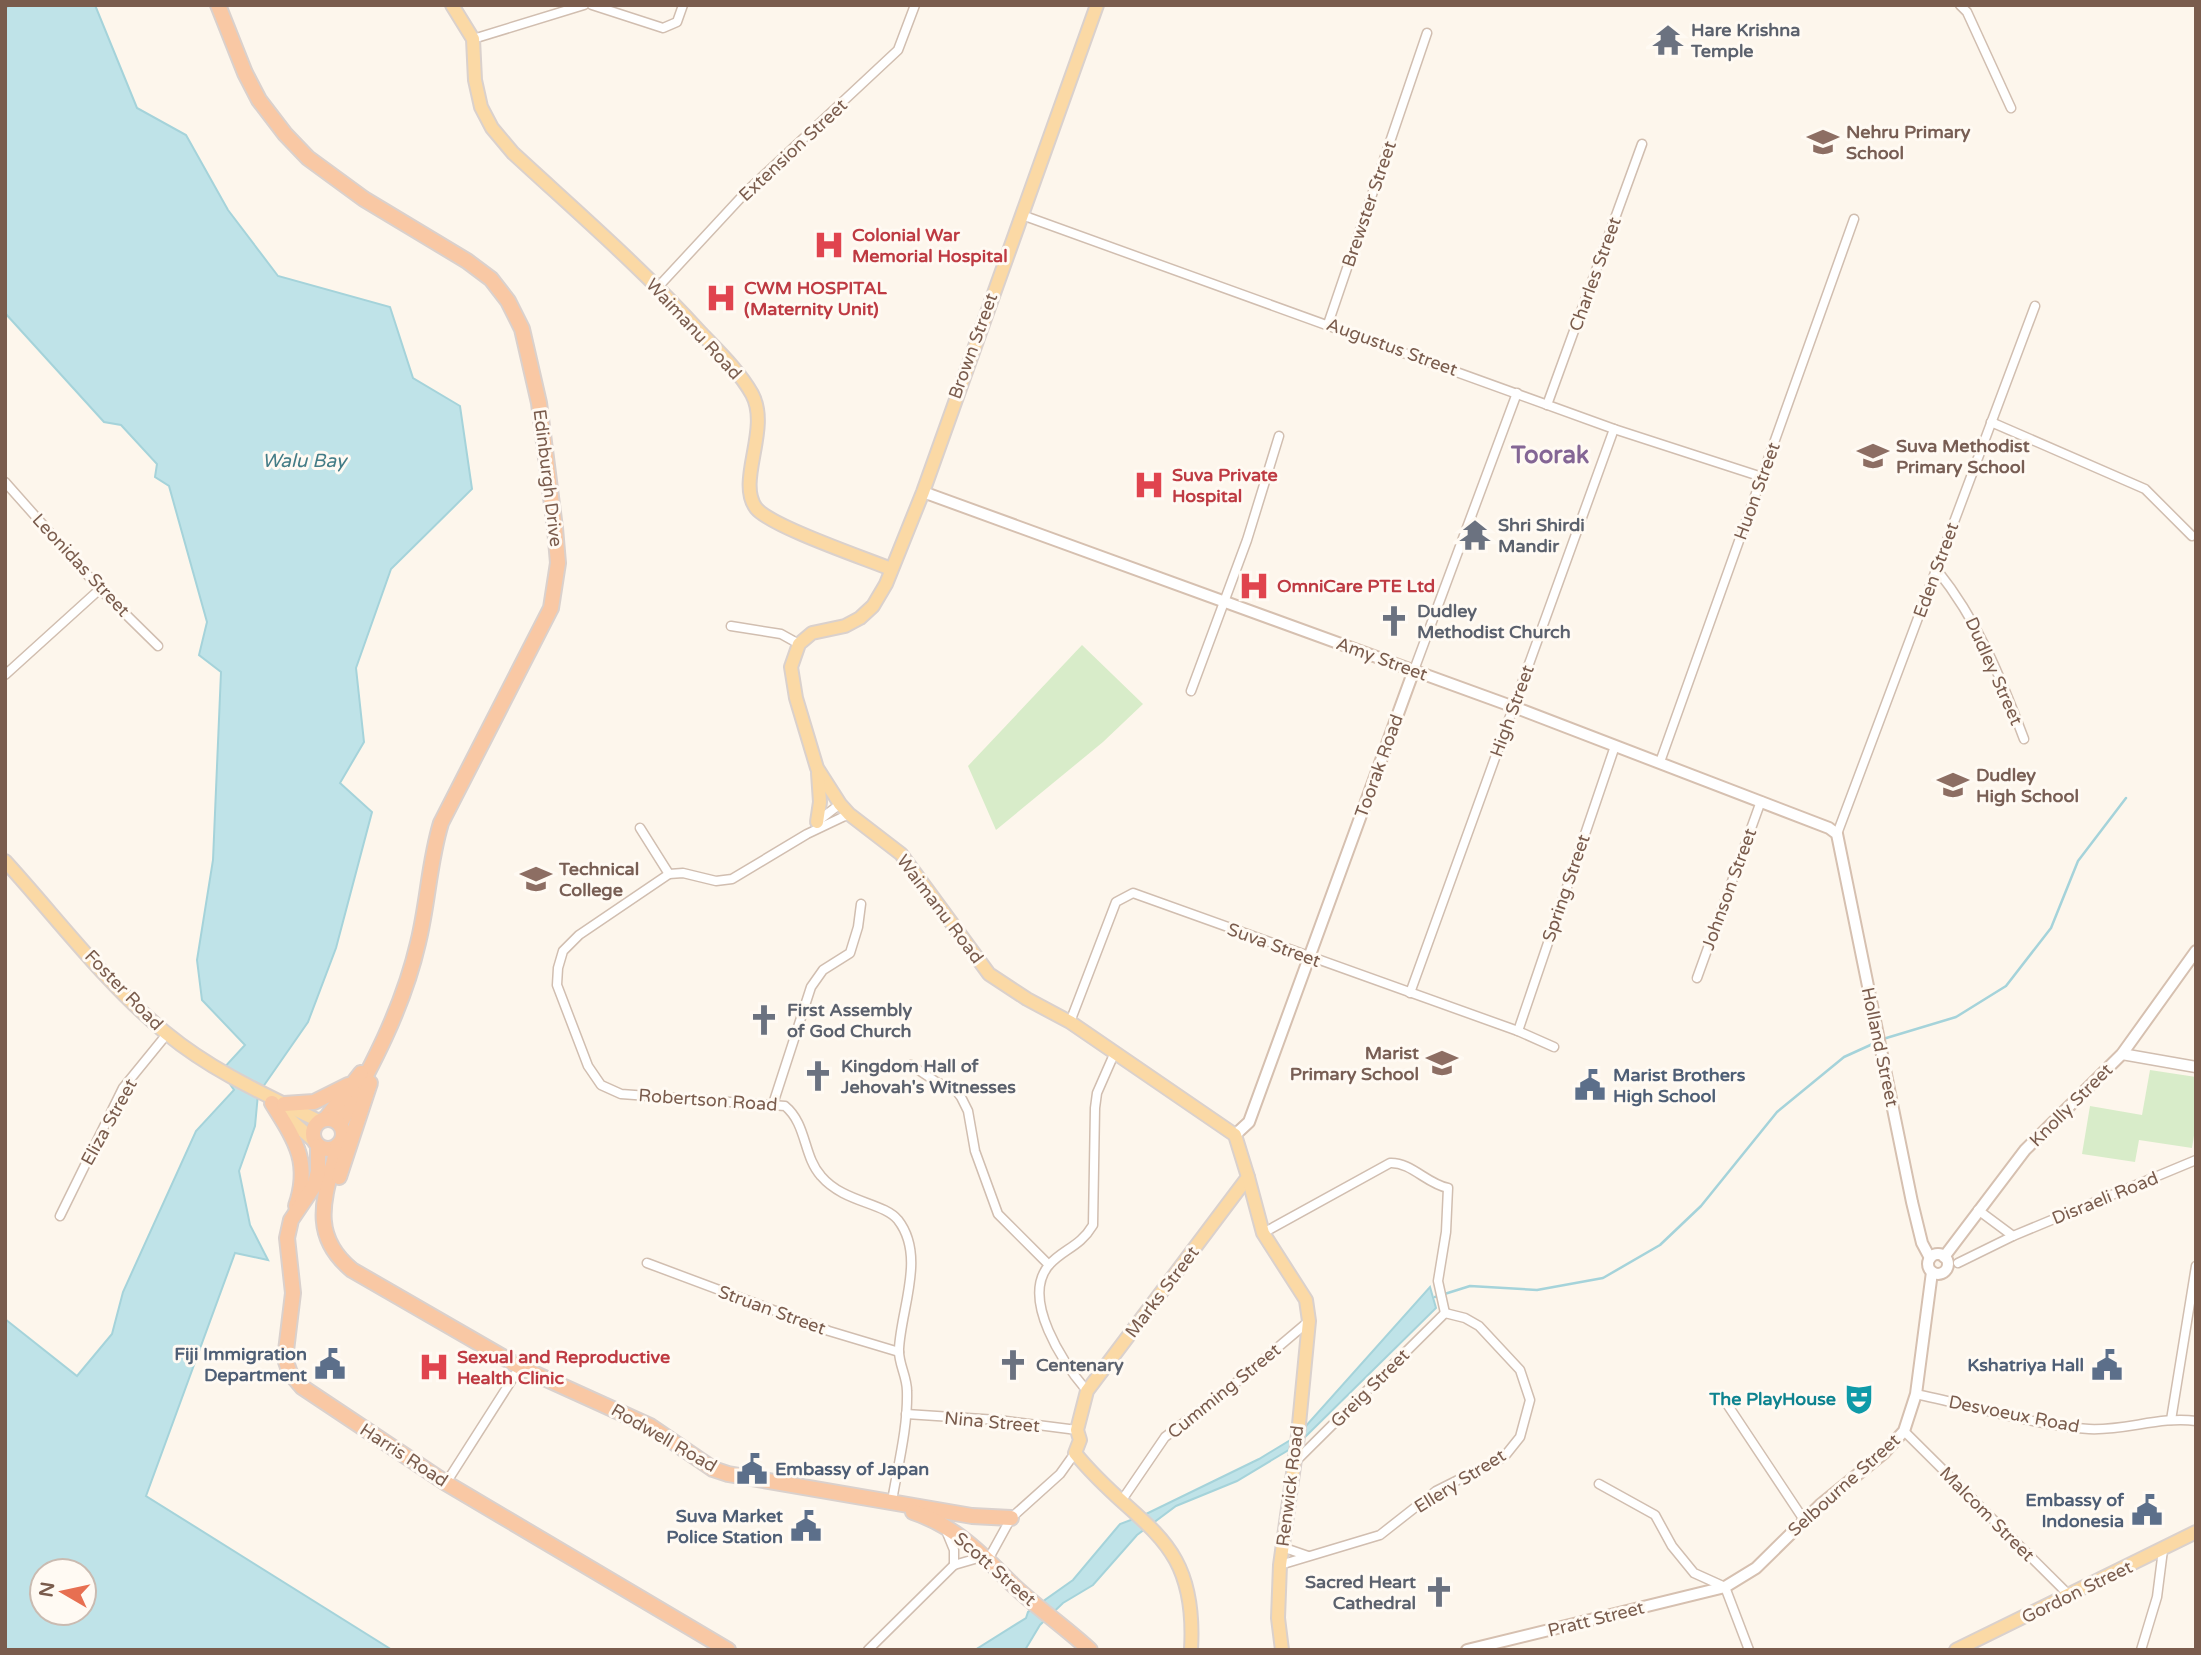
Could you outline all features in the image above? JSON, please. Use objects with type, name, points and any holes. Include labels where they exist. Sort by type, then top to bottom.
[{"type":"highway","name":"Edinburgh Drive","points":[[218,5],[259,100],[308,158],[364,199],[467,261],[491,279],[508,301],[522,329],[539,403],[558,564],[551,608],[441,823],[433,847],[418,943],[381,1051],[328,1121]]},
{"type":"highway","name":"Edinburgh Drive","points":[[328,1121],[352,1083],[381,1051]]},
{"type":"highway","points":[[322,1221],[381,1051]]},
{"type":"highway","points":[[273,1101],[314,1102],[352,1083]]},
{"type":"highway","points":[[273,1101],[291,1134],[302,1166],[303,1183],[291,1220]]},
{"type":"highway","points":[[322,1221],[338,1145],[343,1135],[328,1121],[313,1129],[316,1143],[329,1149],[338,1145]]},
{"type":"highway","name":"Harris Road","points":[[316,1143],[318,1172],[314,1186],[291,1220],[287,1255],[292,1318],[285,1359],[290,1373],[302,1387],[446,1483],[727,1650]]},
{"type":"highway","name":"Rodwell Road","points":[[322,1221],[324,1237],[334,1255],[352,1270],[520,1367],[624,1413],[713,1469],[728,1474],[892,1501]]},
{"type":"highway","points":[[892,1501],[972,1516],[1011,1518]]},
{"type":"highway","name":"Scott Street","points":[[892,1501],[944,1525],[987,1557],[1030,1599],[1090,1650]]},
{"type":"main road","name":"Waimanu Road","points":[[452,5],[473,39],[475,80],[481,107],[492,128],[513,153],[657,287],[737,371],[753,396],[759,421],[750,482],[755,507],[788,526],[891,569]]},
{"type":"main road","name":"Brown Street","points":[[891,569],[923,492],[1097,5]]},
{"type":"main road","name":"Amy Street","points":[[923,492],[1514,706],[1819,822],[1837,834]]},
{"type":"main road","points":[[799,644],[813,634],[845,626],[860,618],[873,606],[891,569]]},
{"type":"main road","name":"Waimanu Road","points":[[799,644],[791,667],[796,698],[817,768],[839,804],[901,854],[989,974],[1027,999],[1070,1022],[1235,1135]]},
{"type":"main road","name":"Toorak Road","points":[[1235,1135],[1249,1122],[1414,670]]},
{"type":"main road","points":[[817,768],[820,802],[817,822]]},
{"type":"main road","name":"Holland Street","points":[[1837,834],[1920,1237],[1930,1258]]},
{"type":"main road","name":"Foster Road","points":[[5,860],[131,1002],[167,1034],[220,1070],[273,1101],[328,1121]]},
{"type":"main road","name":"Knolly Street","points":[[1944,1257],[2033,1141],[2122,1054],[2196,951]]},
{"type":"main road","name":"Foster Road","points":[[273,1101],[316,1143]]},
{"type":"main road","points":[[1235,1135],[1263,1233],[1306,1300],[1308,1321]]},
{"type":"main road","name":"Marks Street","points":[[1075,1452],[1080,1440],[1077,1430],[1087,1391],[1248,1177]]},
{"type":"main road","points":[[1939,1254],[1944,1257],[1947,1266],[1944,1271],[1932,1272],[1928,1264],[1930,1258],[1939,1254]]},
{"type":"main road","name":"Selbourne Street","points":[[1725,1587],[1756,1568],[1804,1520],[1884,1453],[1904,1431],[1916,1394],[1932,1272]]},
{"type":"main road","name":"Renwick Road","points":[[1282,1650],[1278,1618],[1280,1564],[1297,1445],[1308,1321]]},
{"type":"main road","points":[[1075,1452],[1154,1528],[1174,1556],[1188,1589],[1193,1612],[1191,1650]]},
{"type":"main road","name":"Gordon Street","points":[[1956,1650],[1982,1644],[2196,1532]]},
{"type":"main road","name":"Pratt Street","points":[[1467,1650],[1725,1587]]},
{"type":"street","points":[[473,39],[584,5]]},
{"type":"street","points":[[592,5],[663,28],[677,22],[683,5]]},
{"type":"street","name":"Extension Street","points":[[657,287],[747,191],[898,50],[915,5]]},
{"type":"street","points":[[1974,5],[1963,8],[2011,108]]},
{"type":"street","name":"Brewster Street","points":[[1328,324],[1427,33]]},
{"type":"street","name":"Charles Street","points":[[1547,405],[1643,144]]},
{"type":"street","name":"Augustus Street","points":[[1022,215],[1614,429],[1762,477]]},
{"type":"street","name":"Huon Street","points":[[1660,762],[1854,219]]},
{"type":"street","name":"Eden Street","points":[[1837,834],[2035,306]]},
{"type":"street","name":"Toorak Road","points":[[1414,670],[1517,393]]},
{"type":"street","points":[[1991,422],[2145,489],[2192,536]]},
{"type":"street","name":"High Street","points":[[1410,993],[1614,429]]},
{"type":"street","points":[[1191,691],[1224,602],[1279,436]]},
{"type":"street","name":"Leonidas Street","points":[[5,482],[100,589],[158,646]]},
{"type":"street","name":"Dudley Street","points":[[1937,570],[1961,599],[1985,640],[2024,739]]},
{"type":"street","points":[[5,675],[100,589]]},
{"type":"street","points":[[731,626],[781,634],[799,644]]},
{"type":"street","name":"Spring Street","points":[[1518,1031],[1615,746]]},
{"type":"street","name":"Johnson Street","points":[[1697,978],[1761,801]]},
{"type":"street","points":[[807,834],[839,804]]},
{"type":"street","points":[[640,828],[669,874],[683,873],[716,881],[732,879],[807,834],[849,814]]},
{"type":"street","name":"Robertson Road","points":[[669,874],[579,935],[564,951],[557,985],[588,1066],[601,1085],[621,1094],[785,1106],[797,1119],[813,1166],[826,1181],[842,1194],[882,1208],[897,1219],[912,1252],[898,1352],[906,1374],[906,1414],[892,1501]]},
{"type":"street","name":"Suva Street","points":[[1070,1022],[1116,902],[1133,893],[1518,1031],[1553,1047]]},
{"type":"street","points":[[773,1104],[811,987],[823,971],[850,953],[858,927],[861,904]]},
{"type":"street","name":"Eliza Street","points":[[60,1216],[122,1088],[167,1034]]},
{"type":"street","points":[[1087,1391],[1076,1378],[1043,1320],[1039,1300],[1049,1265],[1086,1237],[1093,1225],[1095,1108],[1097,1093],[1115,1052]]},
{"type":"street","points":[[2122,1054],[2196,1067]]},
{"type":"street","points":[[911,1065],[938,1083],[955,1089],[961,1097],[968,1111],[975,1151],[998,1214],[1049,1265]]},
{"type":"street","name":"Disraeli Road","points":[[1958,1263],[2013,1236],[2196,1160]]},
{"type":"street","points":[[1263,1233],[1390,1163],[1399,1163],[1436,1186],[1448,1188],[1447,1232],[1438,1281],[1445,1313]]},
{"type":"street","points":[[1978,1210],[2013,1236]]},
{"type":"street","name":"Struan Street","points":[[647,1263],[829,1331],[898,1352]]},
{"type":"street","points":[[2171,1420],[2196,1266]]},
{"type":"street","name":"Greig Street","points":[[1294,1462],[1445,1313]]},
{"type":"street","name":"Ellery Street","points":[[1280,1564],[1380,1535],[1436,1491],[1504,1457],[1520,1437],[1530,1400],[1520,1370],[1479,1326],[1465,1318],[1445,1313]]},
{"type":"street","name":"Cumming Street","points":[[1126,1503],[1166,1437],[1225,1392],[1308,1321]]},
{"type":"street","points":[[446,1483],[520,1367]]},
{"type":"street","name":"Desvoeux Road","points":[[1916,1394],[2075,1428],[2109,1428],[2171,1420],[2196,1421]]},
{"type":"street","points":[[1723,1398],[1804,1520]]},
{"type":"street","name":"Nina Street","points":[[906,1414],[998,1420],[1077,1430]]},
{"type":"street","name":"Malcom Street","points":[[1904,1431],[2070,1596]]},
{"type":"street","points":[[868,1650],[954,1565],[987,1557],[1011,1518],[1060,1474],[1075,1452]]},
{"type":"street","points":[[1599,1484],[1655,1515],[1672,1546],[1694,1573],[1725,1587],[1749,1650]]},
{"type":"street","points":[[944,1525],[954,1550],[954,1565]]},
{"type":"street","points":[[1282,1547],[1308,1556]]},
{"type":"street","points":[[2141,1650],[2157,1597],[2163,1550]]},
{"type":"green space","points":[[1082,645],[1143,704],[1103,742],[996,830],[968,766]]},
{"type":"green space","points":[[2150,1070],[2196,1077],[2196,1123],[2192,1148],[2139,1140],[2135,1162],[2082,1154],[2090,1106],[2142,1115]]},
{"type":"water","name":"Walu Bay","points":[[9,5],[95,5],[137,108],[186,135],[228,210],[278,276],[390,307],[413,378],[460,406],[472,489],[391,569],[356,668],[364,742],[340,783],[372,812],[336,948],[308,1022],[258,1094],[255,1126],[239,1171],[250,1225],[268,1260],[235,1253],[146,1496],[392,1650],[5,1650],[5,1319],[77,1376],[112,1334],[123,1292],[196,1131],[234,1090],[221,1071],[245,1045],[202,1000],[197,960],[213,860],[221,672],[199,655],[207,622],[169,486],[155,477],[157,464],[121,425],[104,422],[5,313],[5,9]]},
{"type":"water","points":[[1430,1287],[1436,1308],[1297,1445],[1237,1481],[1176,1506],[1137,1535],[1093,1585],[1063,1603],[1040,1625],[1025,1650],[975,1650],[1026,1618],[1028,1612],[1073,1580],[1120,1524],[1259,1459],[1297,1436]]},
{"type":"waterway","points":[[1883,1039],[1956,1017],[2006,986],[2051,928],[2078,861],[2126,798]]},
{"type":"waterway","points":[[1435,1297],[1470,1286],[1537,1290],[1603,1278],[1660,1245],[1701,1206],[1777,1112],[1844,1057],[1877,1042]]},
{"type":"place","name":"Hare Krishna Temple","points":[[1668,40]]},
{"type":"place","name":"Nehru Primary School","points":[[1823,142]]},
{"type":"place","name":"Colonial War Memorial Hospital","points":[[829,245]]},
{"type":"place","name":"CWM HOSPITAL (Maternity Unit)","points":[[721,298]]},
{"type":"place","name":"Suva Methodist Primary School","points":[[1873,456]]},
{"type":"place","name":"Suva Private Hospital","points":[[1149,485]]},
{"type":"place","name":"Shri Shirdi Mandir","points":[[1475,535]]},
{"type":"place","name":"OmniCare PTE Ltd","points":[[1254,586]]},
{"type":"place","name":"Dudley Methodist Church","points":[[1394,621]]},
{"type":"place","name":"Dudley High School","points":[[1953,785]]},
{"type":"place","name":"Technical College","points":[[536,879]]},
{"type":"place","name":"First Assembly of God Church","points":[[764,1020]]},
{"type":"place","name":"Marist Primary School","points":[[1442,1063]]},
{"type":"place","name":"Kingdom Hall of Jehovah's Witnesses","points":[[818,1076]]},
{"type":"place","name":"Marist Brothers High School","points":[[1590,1085]]},
{"type":"place","name":"Fiji Immigration Department","points":[[330,1364]]},
{"type":"place","name":"Centenary","points":[[1013,1365]]},
{"type":"place","name":"Kshatriya Hall","points":[[2107,1365]]},
{"type":"place","name":"Sexual and Reproductive Health Clinic","points":[[434,1367]]},
{"type":"place","name":"The PlayHouse","points":[[1859,1399]]},
{"type":"place","name":"Embassy of Japan","points":[[752,1469]]},
{"type":"place","name":"Embassy of Indonesia","points":[[2147,1510]]},
{"type":"place","name":"Suva Market Police Station","points":[[806,1526]]},
{"type":"place","name":"Sacred Heart Cathedral","points":[[1439,1592]]},
{"type":"district","name":"Toorak","points":[[1550,455]]}]
